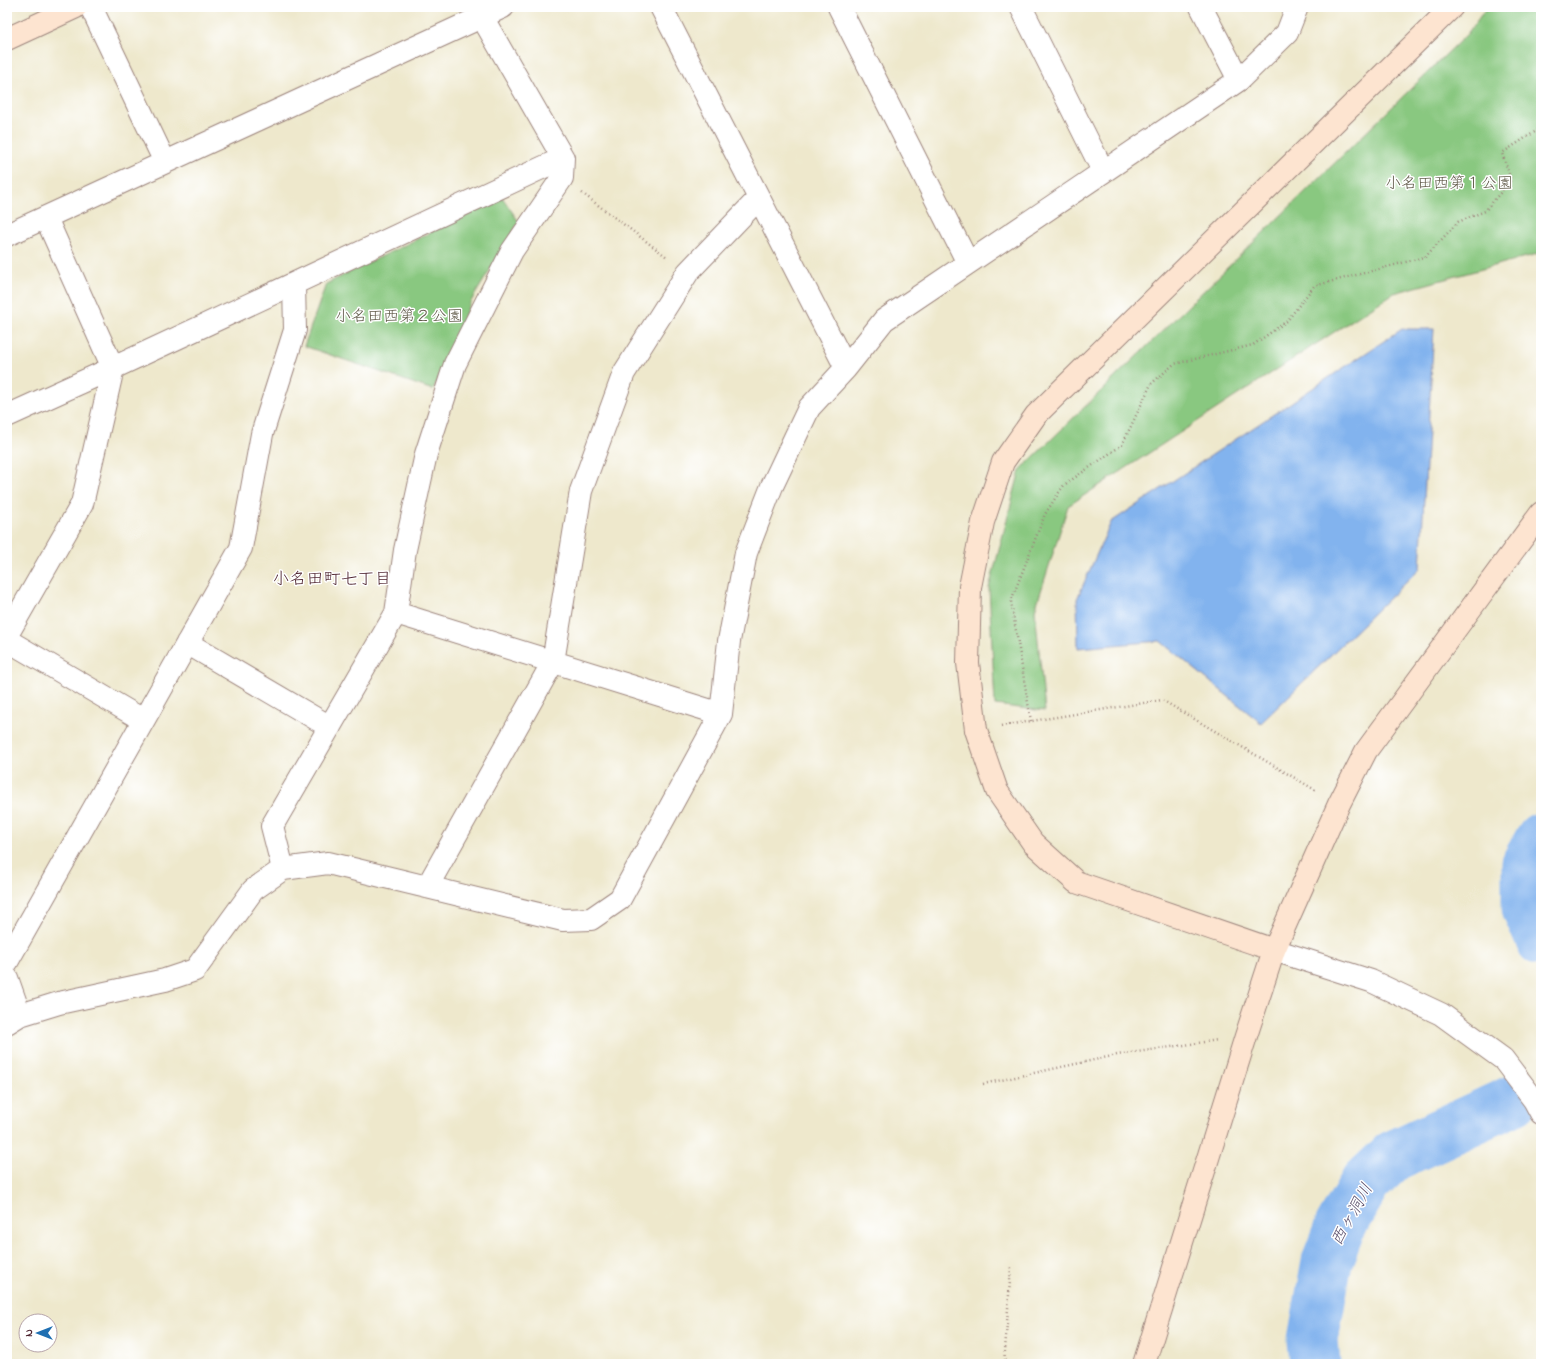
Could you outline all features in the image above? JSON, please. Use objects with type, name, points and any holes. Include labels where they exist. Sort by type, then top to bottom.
[{"type":"street","points":[[7,39],[76,7]]},
{"type":"street","points":[[91,7],[165,162]]},
{"type":"street","points":[[7,236],[503,7]]},
{"type":"street","points":[[661,7],[846,368]]},
{"type":"street","points":[[840,7],[968,263]]},
{"type":"street","points":[[1021,7],[1103,171]]},
{"type":"street","points":[[1201,7],[1238,80]]},
{"type":"street","points":[[7,978],[13,1019],[59,1003],[165,980],[195,970],[253,890],[283,869],[328,863],[563,920],[592,919],[620,900],[721,714],[729,641],[746,553],[772,486],[809,408],[846,368],[884,320],[1238,80],[1287,33],[1297,7]]},
{"type":"street","points":[[1452,7],[1036,416],[1003,462],[983,522],[970,587],[968,663],[976,730],[997,791],[1033,843],[1076,882],[1274,950],[1371,981],[1441,1014],[1503,1059],[1534,1100],[1541,1113]]},
{"type":"street","points":[[482,17],[563,168]]},
{"type":"street","points":[[7,416],[294,284],[563,168]]},
{"type":"street","points":[[283,869],[272,826],[396,613],[405,550],[426,454],[455,364],[512,251],[563,168]]},
{"type":"street","points":[[427,887],[553,662],[581,491],[624,373],[688,272],[759,198]]},
{"type":"street","points":[[7,634],[82,504],[113,368],[46,218]]},
{"type":"street","points":[[7,962],[241,548],[262,434],[295,330],[294,284]]},
{"type":"street","points":[[1144,1364],[1274,950],[1339,804],[1366,752],[1541,513]]},
{"type":"street","points":[[396,613],[721,714]]},
{"type":"street","points":[[7,640],[143,720]]},
{"type":"street","points":[[187,643],[330,727]]},
{"type":"path","points":[[1031,721],[1010,601],[1045,514],[1064,484],[1122,445],[1151,384],[1174,364],[1253,345],[1287,321],[1314,286],[1425,257],[1458,222],[1485,211],[1511,180],[1502,153],[1541,128]]},
{"type":"path","points":[[563,168],[688,272]]},
{"type":"path","points":[[976,730],[1162,700],[1339,804]]},
{"type":"path","points":[[983,1084],[1117,1055],[1246,1036]]},
{"type":"path","points":[[1004,1364],[1012,1267]]},
{"type":"green space","name":"小名田西第１公園","points":[[1487,7],[1541,7],[1541,253],[1394,293],[1068,506],[1035,610],[1045,711],[995,705],[989,588],[1020,470],[1467,34]]},
{"type":"green space","name":"小名田西第２公園","points":[[502,197],[519,222],[470,303],[433,390],[304,346],[326,284]]},
{"type":"water","points":[[1402,329],[1434,329],[1420,568],[1261,723],[1160,641],[1078,648],[1077,599],[1111,522]]},
{"type":"waterway","name":"西ヶ洞川","points":[[1541,838],[1527,863],[1527,908],[1541,940]]},
{"type":"waterway","name":"西ヶ洞川","points":[[1315,1364],[1313,1340],[1327,1261],[1340,1227],[1366,1182],[1393,1156],[1514,1100]]},
{"type":"district","name":"小名田町七丁目","points":[[332,578]]}]
